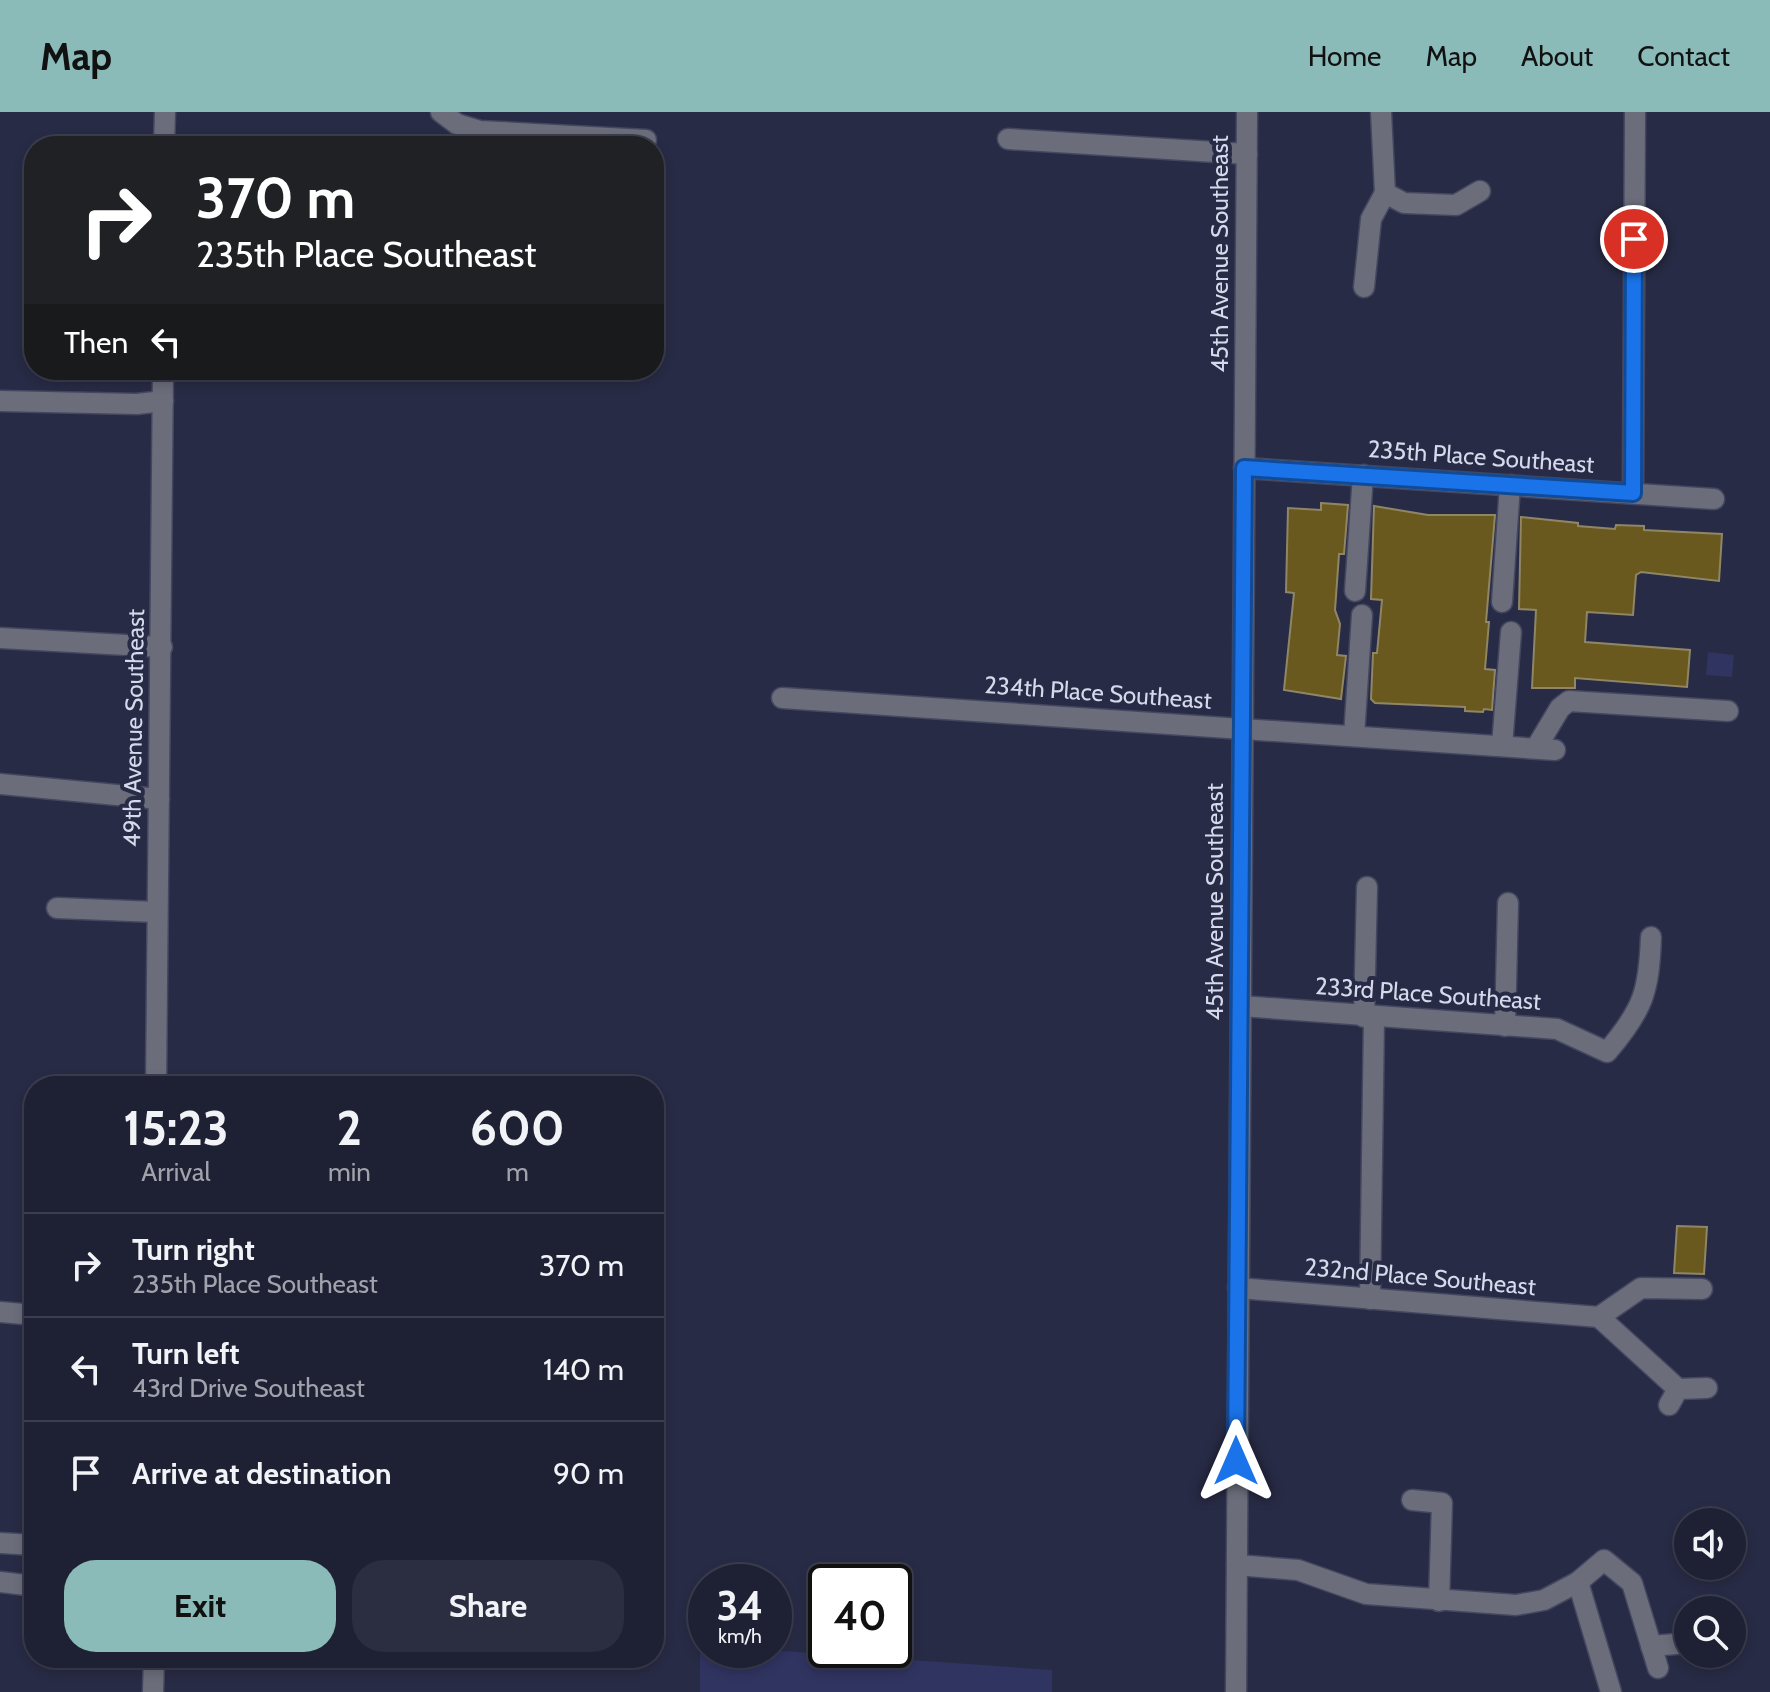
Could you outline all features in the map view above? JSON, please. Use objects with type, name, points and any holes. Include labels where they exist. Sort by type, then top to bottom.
[{"type":"street","points":[[164,136],[165,112]]},
{"type":"street","name":"45th Avenue Southeast","points":[[1236,1692],[1247,112]]},
{"type":"street","points":[[1364,287],[1371,219],[1385,193],[1381,112]]},
{"type":"street","points":[[1633,493],[1635,112]]},
{"type":"street","points":[[442,113],[457,124],[480,131],[572,136]]},
{"type":"street","points":[[1008,139],[1247,154]]},
{"type":"street","points":[[1385,193],[1404,203],[1456,205],[1480,191]]},
{"type":"street","name":"49th Avenue Southeast","points":[[156,1076],[163,380]]},
{"type":"street","points":[[0,401],[137,404],[163,401]]},
{"type":"street","name":"235th Place Southeast","points":[[1244,468],[1714,499]]},
{"type":"street","points":[[1355,591],[1363,475]]},
{"type":"street","points":[[1502,602],[1510,485]]},
{"type":"street","points":[[1354,736],[1362,615]]},
{"type":"street","points":[[1502,746],[1511,632]]},
{"type":"street","points":[[0,638],[162,647]]},
{"type":"street","name":"234th Place Southeast","points":[[782,698],[1545,749],[1560,708],[1569,701],[1728,711]]},
{"type":"street","points":[[0,784],[159,799]]},
{"type":"street","points":[[1367,887],[1370,1299]]},
{"type":"street","points":[[1505,1026],[1508,903]]},
{"type":"street","points":[[57,908],[156,912]]},
{"type":"street","name":"233rd Place Southeast","points":[[1241,1006],[1557,1029],[1607,1052],[1642,1006],[1649,984],[1651,937]]},
{"type":"street","name":"232nd Place Southeast","points":[[1238,1288],[1599,1317]]},
{"type":"street","points":[[1702,1289],[1641,1288],[1599,1317],[1674,1397],[1707,1388]]},
{"type":"street","points":[[0,1312],[24,1314]]},
{"type":"street","points":[[1412,1500],[1442,1503],[1439,1601]]},
{"type":"street","points":[[0,1543],[24,1544]]},
{"type":"street","points":[[1237,1565],[1298,1570],[1366,1594],[1516,1605],[1544,1600],[1578,1582],[1604,1560],[1632,1583],[1658,1668]]},
{"type":"street","points":[[0,1582],[24,1585]]},
{"type":"street","points":[[1578,1582],[1611,1692]]},
{"type":"street","points":[[1651,1646],[1674,1644]]},
{"type":"street","points":[[153,1692],[154,1668]]},
{"type":"shaded area","points":[[1708,652],[1734,655],[1732,677],[1706,675]]},
{"type":"shaded area","points":[[792,1652],[808,1653],[808,1668],[912,1668],[912,1660],[1052,1670],[1052,1692],[700,1692],[700,1668],[792,1668]]},
{"type":"building","points":[[1321,503],[1348,505],[1344,554],[1339,554],[1335,610],[1340,624],[1337,655],[1346,656],[1341,699],[1284,690],[1294,593],[1286,592],[1288,508],[1321,510]]},
{"type":"building","points":[[1374,506],[1428,515],[1495,515],[1485,669],[1495,670],[1492,710],[1465,711],[1465,707],[1375,703],[1371,699],[1373,653],[1377,653],[1382,600],[1371,599]]},
{"type":"building","points":[[1521,517],[1578,523],[1578,526],[1615,529],[1616,525],[1644,526],[1644,530],[1722,534],[1719,581],[1641,572],[1636,575],[1633,615],[1587,612],[1585,642],[1690,650],[1687,687],[1575,678],[1575,688],[1532,688],[1536,610],[1519,609]]},
{"type":"building","points":[[1677,1226],[1707,1227],[1704,1274],[1674,1273]]},
{"type":"route","points":[[1236,1461],[1244,468],[1633,493],[1634,239]]}]
